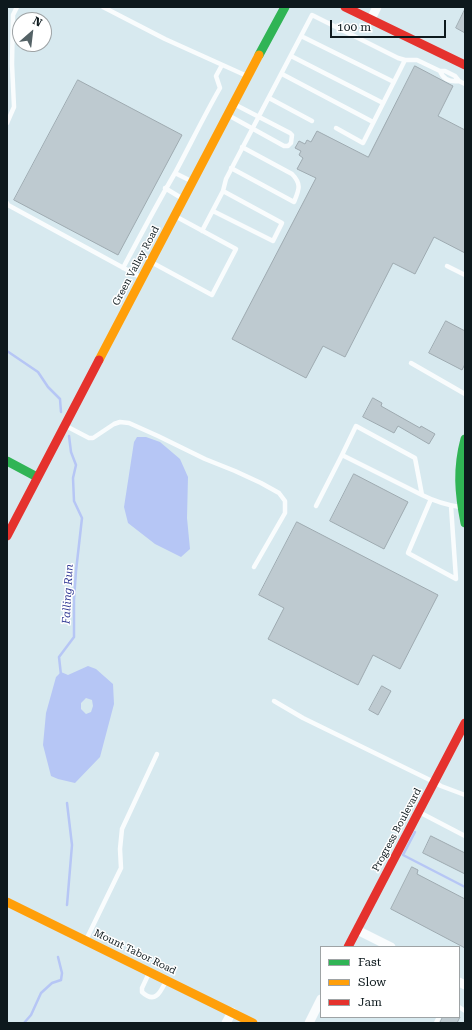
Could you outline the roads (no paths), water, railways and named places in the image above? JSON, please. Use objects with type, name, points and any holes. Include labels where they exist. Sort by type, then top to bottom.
[{"type":"street","name":"Green Valley Road","points":[[7,536],[184,199],[192,181],[285,7]]},
{"type":"street","points":[[345,7],[465,65]]},
{"type":"street","points":[[371,19],[377,7]]},
{"type":"street","points":[[465,438],[459,464],[459,489],[465,523]]},
{"type":"street","points":[[7,461],[37,477]]},
{"type":"street","name":"Progress Boulevard","points":[[349,946],[465,723]]},
{"type":"street","name":"Mount Tabor Road","points":[[7,902],[253,1023]]},
{"type":"street","points":[[357,930],[389,946]]},
{"type":"street","points":[[309,1023],[320,1001]]},
{"type":"street","points":[[226,1023],[232,1012]]},
{"type":"lane","points":[[7,123],[14,107],[12,64],[14,15],[17,7]]},
{"type":"lane","points":[[103,7],[165,39],[248,77]]},
{"type":"lane","points":[[202,231],[223,191],[231,168],[312,15],[398,58],[405,60],[417,60],[440,71],[449,72],[465,84]]},
{"type":"lane","points":[[301,36],[394,82]]},
{"type":"lane","points":[[291,56],[383,103]]},
{"type":"lane","points":[[336,128],[362,143],[405,60]]},
{"type":"lane","points":[[123,268],[165,188],[175,173],[205,113],[220,88],[216,76],[222,65]]},
{"type":"lane","points":[[282,74],[373,122]]},
{"type":"lane","points":[[268,98],[312,121]]},
{"type":"lane","points":[[228,115],[284,146],[288,146],[292,142],[292,135],[290,133],[234,104]]},
{"type":"lane","points":[[231,168],[294,202],[299,190],[296,177],[242,147]]},
{"type":"lane","points":[[175,173],[192,181]]},
{"type":"lane","points":[[165,188],[184,199]]},
{"type":"lane","points":[[213,211],[272,242],[282,223],[223,191]]},
{"type":"lane","points":[[7,203],[15,209],[142,278]]},
{"type":"lane","points":[[151,262],[212,295],[236,249],[175,216]]},
{"type":"lane","points":[[447,266],[465,275]]},
{"type":"lane","points":[[411,363],[465,394]]},
{"type":"lane","points":[[65,425],[89,438],[93,438],[114,424],[120,422],[129,423],[205,459],[261,483],[279,493],[285,501],[285,513],[254,566]]},
{"type":"lane","points":[[316,506],[356,426],[415,458],[422,495]]},
{"type":"lane","points":[[342,455],[431,499],[462,508]]},
{"type":"lane","points":[[431,499],[408,553],[456,579],[451,506]]},
{"type":"lane","points":[[274,701],[303,718],[442,786],[465,795]]},
{"type":"lane","points":[[86,940],[121,868],[120,849],[122,829],[157,754]]},
{"type":"lane","points":[[419,812],[465,836]]},
{"type":"lane","points":[[150,972],[142,988],[142,992],[146,995],[153,998],[157,996],[167,980]]},
{"type":"water","points":[[137,437],[146,437],[160,442],[180,459],[188,477],[187,518],[190,549],[181,557],[155,544],[128,523],[124,507],[134,442]]},
{"type":"water","points":[[88,666],[96,669],[113,684],[114,704],[100,757],[75,783],[51,776],[43,745],[46,713],[56,677],[61,672],[68,675]],"holes":[[[86,698],[92,700],[93,706],[91,712],[86,714],[81,709],[81,703]]]},
{"type":"waterway","name":"Falling Run","points":[[7,351],[38,372],[48,387],[60,399],[61,412]]},
{"type":"waterway","name":"Falling Run","points":[[61,675],[59,657],[74,637],[74,600],[82,518],[74,501],[73,478],[76,465],[71,452],[69,436]]},
{"type":"waterway","name":"Falling Run","points":[[67,803],[72,845],[67,905]]},
{"type":"waterway","points":[[415,832],[403,855],[465,887]]},
{"type":"waterway","name":"Falling Run","points":[[24,1023],[31,1015],[41,993],[52,983],[61,980],[62,973],[58,957]]}]
